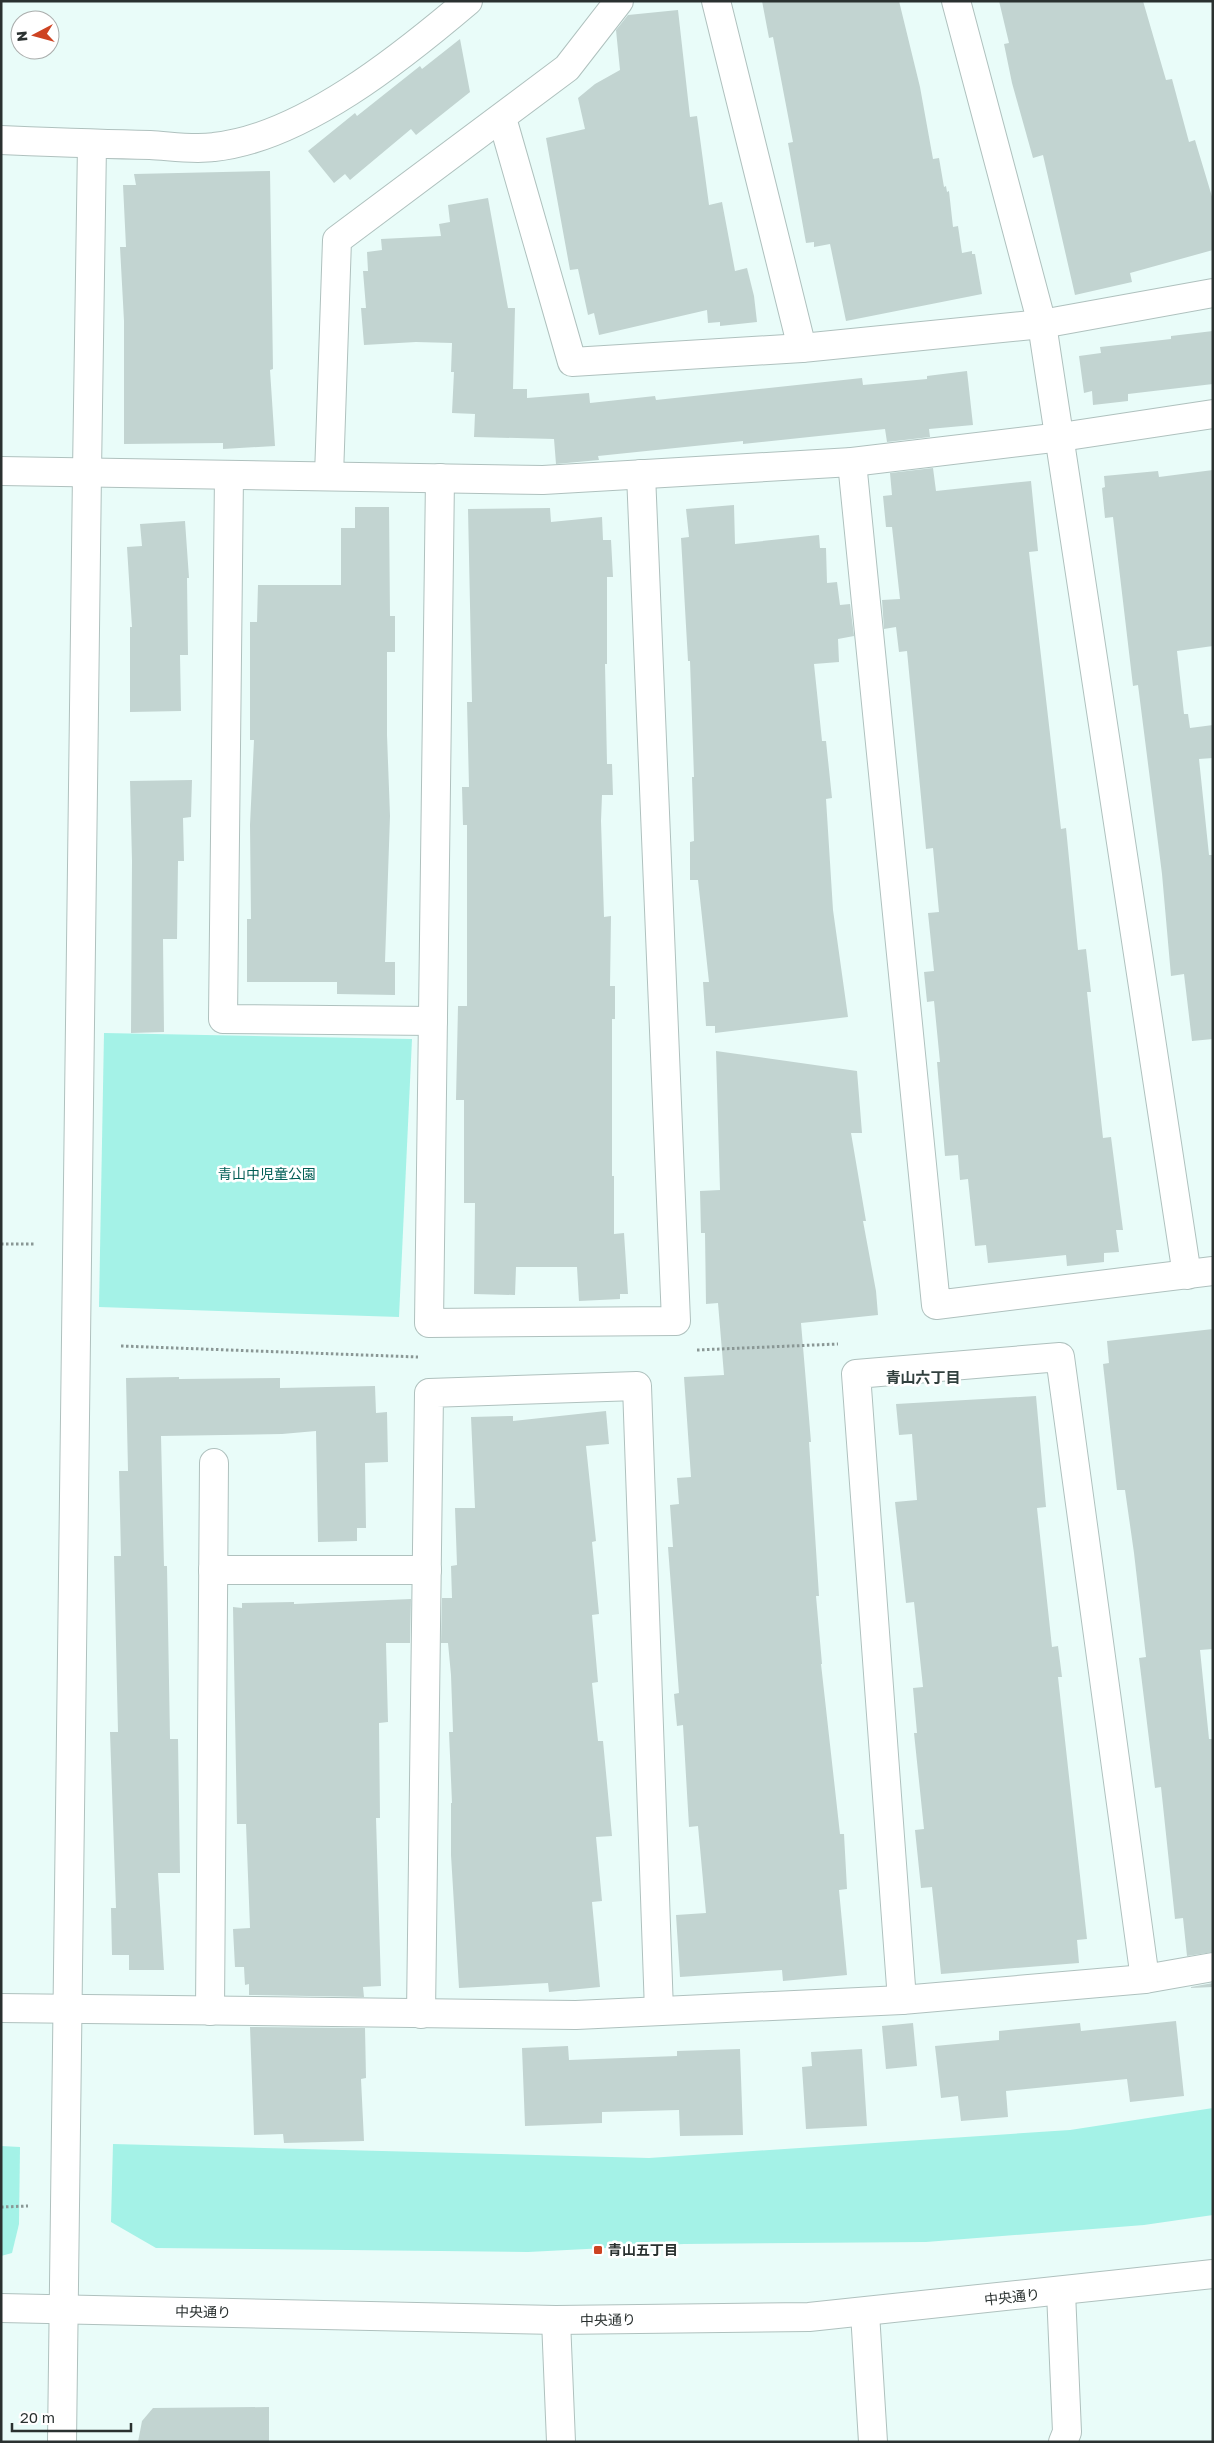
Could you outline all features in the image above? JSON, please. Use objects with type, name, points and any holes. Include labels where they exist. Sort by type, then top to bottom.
[{"type":"street","points":[[1,140],[214,147],[266,135],[322,108],[366,79],[429,34],[468,1]]},
{"type":"street","points":[[329,476],[337,240],[567,68],[619,1]]},
{"type":"street","points":[[716,1],[802,348]]},
{"type":"street","points":[[852,462],[936,1304],[1200,1273],[1042,324],[956,1]]},
{"type":"street","points":[[502,118],[572,362],[802,348],[1042,324],[1213,293]]},
{"type":"street","points":[[62,2442],[92,144]]},
{"type":"street","points":[[1,471],[543,480],[852,462],[1061,437],[1213,414]]},
{"type":"street","points":[[440,478],[429,1323],[676,1321],[641,474]]},
{"type":"street","points":[[229,475],[222,1018],[433,1021]]},
{"type":"street","points":[[902,2000],[856,1374],[1060,1356],[1145,1979]]},
{"type":"street","points":[[422,2014],[429,1393],[637,1386],[659,2010]]},
{"type":"street","points":[[210,2011],[214,1463]]},
{"type":"street","points":[[213,1570],[427,1570]]},
{"type":"street","points":[[1,2008],[576,2015],[902,2000],[1145,1979],[1213,1967]]},
{"type":"street","name":"中央通り","points":[[1,2308],[556,2320],[809,2317],[865,2313],[1213,2274]]},
{"type":"street","points":[[1061,2292],[1067,2432],[1063,2442]]},
{"type":"street","points":[[865,2313],[873,2442]]},
{"type":"street","points":[[556,2320],[561,2442]]},
{"type":"path","points":[[1,1244],[34,1244]]},
{"type":"path","points":[[1,2207],[28,2206]]},
{"type":"green space","name":"青山中児童公園","points":[[104,1033],[412,1039],[399,1317],[99,1307]]},
{"type":"green space","points":[[1213,2108],[1213,2215],[1144,2225],[926,2242],[684,2244],[528,2252],[156,2248],[111,2222],[113,2144],[649,2158],[1070,2130]]},
{"type":"green space","points":[[1,2146],[20,2147],[19,2224],[12,2253],[1,2256]]},
{"type":"building","points":[[762,1],[899,1],[920,87],[933,159],[939,158],[944,187],[946,186],[947,192],[949,191],[953,227],[958,226],[962,253],[972,251],[972,254],[975,254],[982,294],[846,321],[830,244],[814,247],[814,242],[806,243],[788,143],[793,142],[773,37],[769,38]]},
{"type":"building","points":[[999,1],[1143,1],[1166,80],[1172,79],[1189,142],[1195,140],[1213,200],[1213,250],[1130,273],[1132,282],[1075,295],[1043,155],[1033,158],[1012,83],[1004,44],[1009,43]]},
{"type":"building","points":[[678,10],[690,117],[697,116],[709,205],[722,202],[735,271],[747,268],[754,296],[757,322],[720,326],[720,322],[708,323],[707,310],[599,335],[594,313],[588,315],[578,269],[570,270],[546,138],[585,129],[578,98],[595,84],[620,70],[616,30],[628,15]]},
{"type":"building","points":[[460,39],[470,92],[416,135],[411,129],[350,180],[345,174],[334,183],[308,151],[355,113],[357,116],[420,66],[422,69]]},
{"type":"building","points":[[270,171],[273,369],[270,370],[275,446],[223,449],[223,443],[124,444],[124,321],[120,247],[126,247],[123,185],[136,185],[134,174]]},
{"type":"building","points":[[488,198],[508,308],[515,308],[513,389],[527,389],[527,398],[589,393],[590,403],[655,396],[656,400],[862,378],[863,385],[927,379],[927,376],[967,371],[973,425],[929,429],[930,437],[887,442],[885,429],[743,444],[743,441],[598,456],[599,460],[556,464],[554,439],[474,437],[475,414],[452,413],[454,372],[451,372],[452,343],[416,342],[364,345],[361,308],[366,308],[363,271],[368,271],[367,252],[382,250],[381,239],[441,236],[439,224],[450,222],[448,205]]},
{"type":"building","points":[[1213,331],[1213,384],[1128,394],[1128,401],[1093,405],[1092,391],[1084,393],[1079,356],[1101,353],[1100,347],[1171,339],[1171,336]]},
{"type":"building","points":[[933,468],[936,491],[1031,481],[1038,551],[1029,552],[1061,829],[1066,828],[1078,950],[1086,949],[1091,992],[1087,992],[1103,1138],[1111,1137],[1123,1230],[1116,1230],[1119,1252],[1104,1253],[1104,1262],[1067,1266],[1066,1255],[988,1263],[986,1245],[975,1246],[968,1179],[960,1180],[958,1155],[945,1156],[937,1062],[940,1062],[934,1001],[927,1002],[924,972],[934,971],[928,913],[939,912],[933,848],[926,849],[907,651],[899,652],[896,627],[884,629],[882,600],[900,599],[892,527],[886,527],[883,496],[892,495],[890,473]]},
{"type":"building","points":[[1213,470],[1213,646],[1177,651],[1184,714],[1188,714],[1190,728],[1213,725],[1213,758],[1199,759],[1209,855],[1213,855],[1213,1039],[1192,1041],[1184,974],[1171,976],[1162,874],[1138,685],[1133,686],[1113,517],[1105,518],[1102,488],[1105,487],[1104,476],[1158,471],[1159,477]]},
{"type":"building","points":[[734,505],[735,544],[819,535],[820,548],[826,548],[827,583],[837,582],[840,605],[850,604],[854,636],[838,639],[839,662],[814,664],[822,741],[826,741],[832,798],[826,799],[833,910],[848,1017],[715,1033],[715,1026],[706,1026],[703,982],[709,982],[698,880],[690,880],[690,842],[694,841],[692,777],[694,777],[690,661],[688,661],[681,538],[689,537],[686,509]]},
{"type":"building","points":[[355,507],[389,507],[390,616],[395,616],[395,652],[387,652],[387,735],[390,816],[385,962],[395,962],[395,995],[337,994],[337,982],[247,982],[247,919],[251,919],[250,825],[254,740],[250,740],[250,622],[257,622],[258,585],[341,585],[341,528],[355,528]]},
{"type":"building","points":[[550,508],[551,522],[602,517],[603,540],[611,540],[613,577],[607,577],[607,664],[605,664],[607,764],[612,764],[613,795],[602,795],[601,821],[604,917],[611,916],[610,986],[615,986],[615,1019],[612,1019],[614,1234],[624,1233],[628,1294],[620,1294],[620,1299],[579,1301],[577,1267],[516,1267],[515,1295],[474,1294],[475,1203],[464,1203],[464,1100],[456,1100],[458,1006],[467,1006],[467,825],[463,825],[462,787],[469,787],[467,702],[472,702],[468,509]]},
{"type":"building","points":[[185,521],[189,578],[187,578],[188,655],[180,655],[181,711],[130,712],[130,627],[132,627],[127,547],[142,546],[140,524]]},
{"type":"building","points":[[192,780],[191,817],[183,818],[184,861],[178,861],[177,939],[163,939],[164,1032],[131,1033],[132,861],[130,781]]},
{"type":"building","points":[[716,1051],[857,1071],[862,1133],[851,1133],[866,1221],[863,1221],[876,1291],[878,1315],[801,1323],[811,1442],[809,1442],[819,1596],[816,1596],[821,1664],[840,1834],[844,1834],[847,1889],[839,1890],[847,1975],[783,1981],[782,1970],[680,1977],[676,1915],[706,1913],[698,1826],[689,1827],[683,1725],[677,1726],[674,1694],[679,1693],[668,1547],[673,1547],[670,1505],[679,1504],[677,1478],[691,1477],[684,1377],[724,1375],[718,1303],[706,1304],[705,1233],[701,1233],[700,1191],[720,1190]]},
{"type":"building","points":[[1213,1329],[1213,1649],[1200,1650],[1209,1739],[1213,1739],[1213,1952],[1187,1956],[1183,1918],[1175,1919],[1161,1787],[1155,1788],[1139,1658],[1146,1657],[1134,1553],[1125,1490],[1117,1490],[1103,1364],[1109,1363],[1107,1341]]},
{"type":"building","points":[[179,1377],[179,1379],[280,1378],[280,1388],[375,1386],[376,1413],[387,1412],[388,1462],[365,1463],[366,1528],[357,1528],[357,1541],[318,1542],[316,1431],[282,1434],[161,1436],[164,1566],[167,1566],[170,1739],[178,1739],[180,1873],[158,1873],[164,1970],[129,1970],[129,1955],[112,1955],[111,1908],[116,1908],[110,1732],[118,1732],[114,1556],[121,1556],[119,1471],[128,1471],[126,1378]]},
{"type":"building","points":[[1036,1396],[1046,1507],[1037,1508],[1052,1647],[1058,1646],[1062,1677],[1058,1677],[1087,1939],[1077,1940],[1079,1963],[941,1974],[932,1887],[921,1888],[915,1830],[924,1829],[914,1733],[917,1733],[913,1688],[923,1687],[914,1602],[906,1603],[895,1502],[917,1500],[912,1434],[899,1435],[896,1404]]},
{"type":"building","points":[[606,1411],[609,1444],[586,1446],[596,1541],[592,1542],[599,1614],[592,1615],[598,1682],[592,1683],[598,1741],[603,1741],[612,1836],[596,1837],[602,1901],[592,1902],[600,1987],[549,1992],[548,1983],[459,1988],[451,1855],[452,1803],[449,1732],[453,1732],[451,1675],[448,1643],[441,1643],[442,1598],[452,1598],[451,1566],[457,1565],[455,1508],[475,1508],[471,1417],[513,1416],[513,1421]]},
{"type":"building","points":[[411,1599],[410,1643],[386,1643],[388,1722],[379,1723],[380,1818],[376,1818],[381,1986],[363,1987],[364,1997],[249,1995],[249,1984],[245,1985],[244,1967],[235,1967],[233,1929],[250,1928],[246,1824],[237,1824],[233,1607],[242,1608],[242,1603],[294,1602],[294,1604]]},
{"type":"building","points":[[1213,1983],[1213,1987],[1191,1988],[1191,1987]]},
{"type":"building","points":[[1176,2021],[1184,2096],[1130,2102],[1127,2079],[1006,2091],[1008,2117],[961,2121],[958,2096],[941,2098],[935,2046],[999,2040],[999,2031],[1080,2023],[1081,2031]]},
{"type":"building","points":[[913,2023],[917,2066],[886,2069],[882,2026]]},
{"type":"building","points":[[250,2027],[365,2028],[366,2078],[361,2079],[364,2141],[284,2143],[283,2134],[254,2135]]},
{"type":"building","points":[[568,2046],[569,2060],[677,2056],[677,2051],[740,2049],[743,2135],[680,2136],[679,2110],[602,2112],[602,2123],[525,2126],[522,2048]]},
{"type":"building","points":[[862,2049],[867,2126],[806,2129],[802,2067],[812,2066],[811,2052]]},
{"type":"building","points":[[269,2407],[269,2442],[138,2442],[142,2421],[153,2408]]},
{"type":"place","name":"青山五丁目","points":[[598,2250]]},
{"type":"district","name":"青山六丁目","points":[[923,1378]]}]
